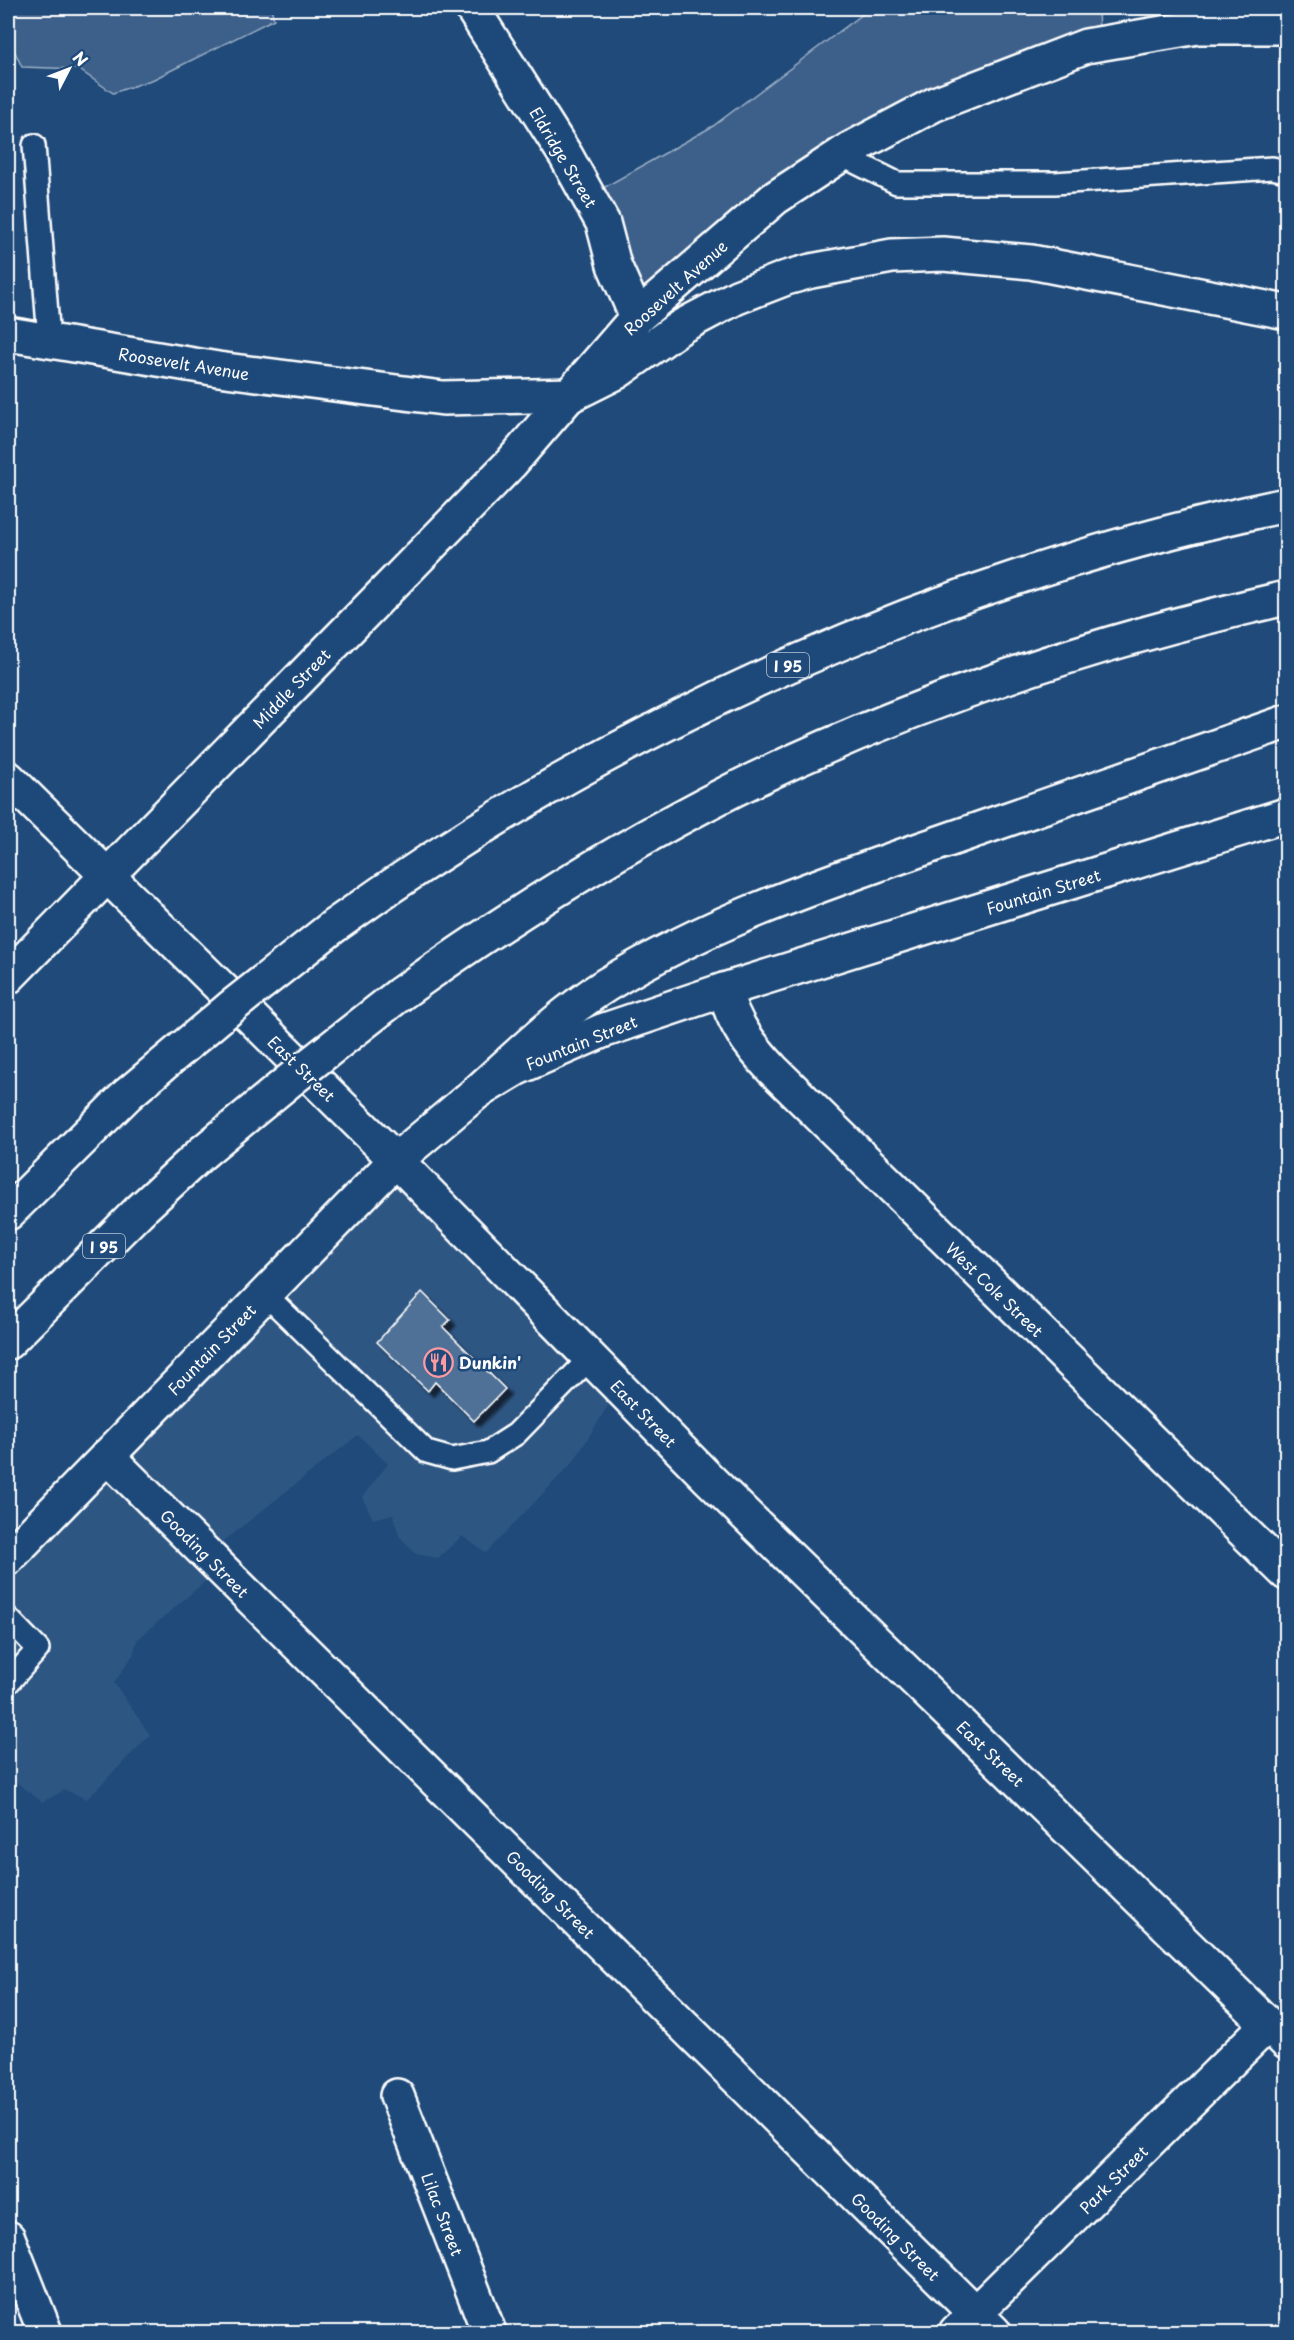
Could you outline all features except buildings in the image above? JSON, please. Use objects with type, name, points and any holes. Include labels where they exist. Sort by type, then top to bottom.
[{"type":"main road","name":"Eldridge Street","points":[[472,8],[566,156],[603,223],[614,265],[637,317]]},
{"type":"main road","name":"Roosevelt Avenue","points":[[8,334],[218,369],[443,398],[571,395],[637,317],[775,198],[841,155],[935,104],[1086,46],[1198,27],[1287,27]]},
{"type":"main road","points":[[571,395],[617,372],[682,326],[737,297],[811,271],[892,256],[943,254],[1032,262],[1287,312]]},
{"type":"main road","name":"Middle Street","points":[[8,977],[511,463],[571,395]]},
{"type":"main road","name":"I 95","points":[[8,1213],[128,1094],[213,1022],[334,926],[445,849],[549,786],[618,748],[800,660],[922,610],[1048,567],[1179,529],[1287,505]]},
{"type":"main road","name":"I 95","points":[[8,1342],[138,1212],[203,1152],[289,1081],[400,994],[507,920],[618,852],[735,789],[917,710],[1040,666],[1168,628],[1287,598]]},
{"type":"main road","points":[[477,1092],[544,1032],[603,987],[636,967],[721,924],[826,882],[1287,722]]},
{"type":"main road","name":"East Street","points":[[8,778],[396,1160],[708,1478],[1278,2033]]},
{"type":"main road","name":"Fountain Street","points":[[8,1558],[396,1160],[477,1092],[517,1068],[602,1031],[724,990],[1287,815]]},
{"type":"main road","name":"West Cole Street","points":[[724,990],[731,1015],[744,1036],[772,1069],[1287,1573]]},
{"type":"main road","name":"Gooding Street","points":[[107,1456],[975,2326]]},
{"type":"main road","name":"Park Street","points":[[975,2326],[1278,2033]]},
{"type":"main road","name":"Lilac Street","points":[[397,2096],[489,2332]]},
{"type":"main road","points":[[9,2248],[45,2332]]},
{"type":"lane","points":[[34,145],[49,340]]},
{"type":"lane","points":[[841,155],[897,183],[1055,183],[1272,168],[1287,171]]},
{"type":"lane","points":[[265,1294],[427,1452],[452,1459],[488,1452],[516,1434],[590,1358]]},
{"type":"lane","points":[[8,1618],[38,1649],[8,1683]]},
{"type":"shaded area","points":[[8,8],[271,8],[274,19],[154,79],[113,93],[78,69],[22,67],[8,37]]},
{"type":"shaded area","points":[[871,8],[1098,8],[1100,56],[871,142],[639,325],[587,197],[713,126]]},
{"type":"shaded area","points":[[400,1184],[614,1396],[574,1461],[486,1553],[462,1536],[438,1558],[416,1554],[399,1536],[393,1514],[373,1519],[362,1497],[388,1464],[358,1435],[202,1558],[209,1578],[137,1640],[133,1655],[114,1683],[150,1735],[87,1799],[65,1790],[42,1802],[11,1778],[16,1807],[8,1813],[8,1577]]},
{"type":"place","name":"Dunkin'","points":[[438,1362]]}]
